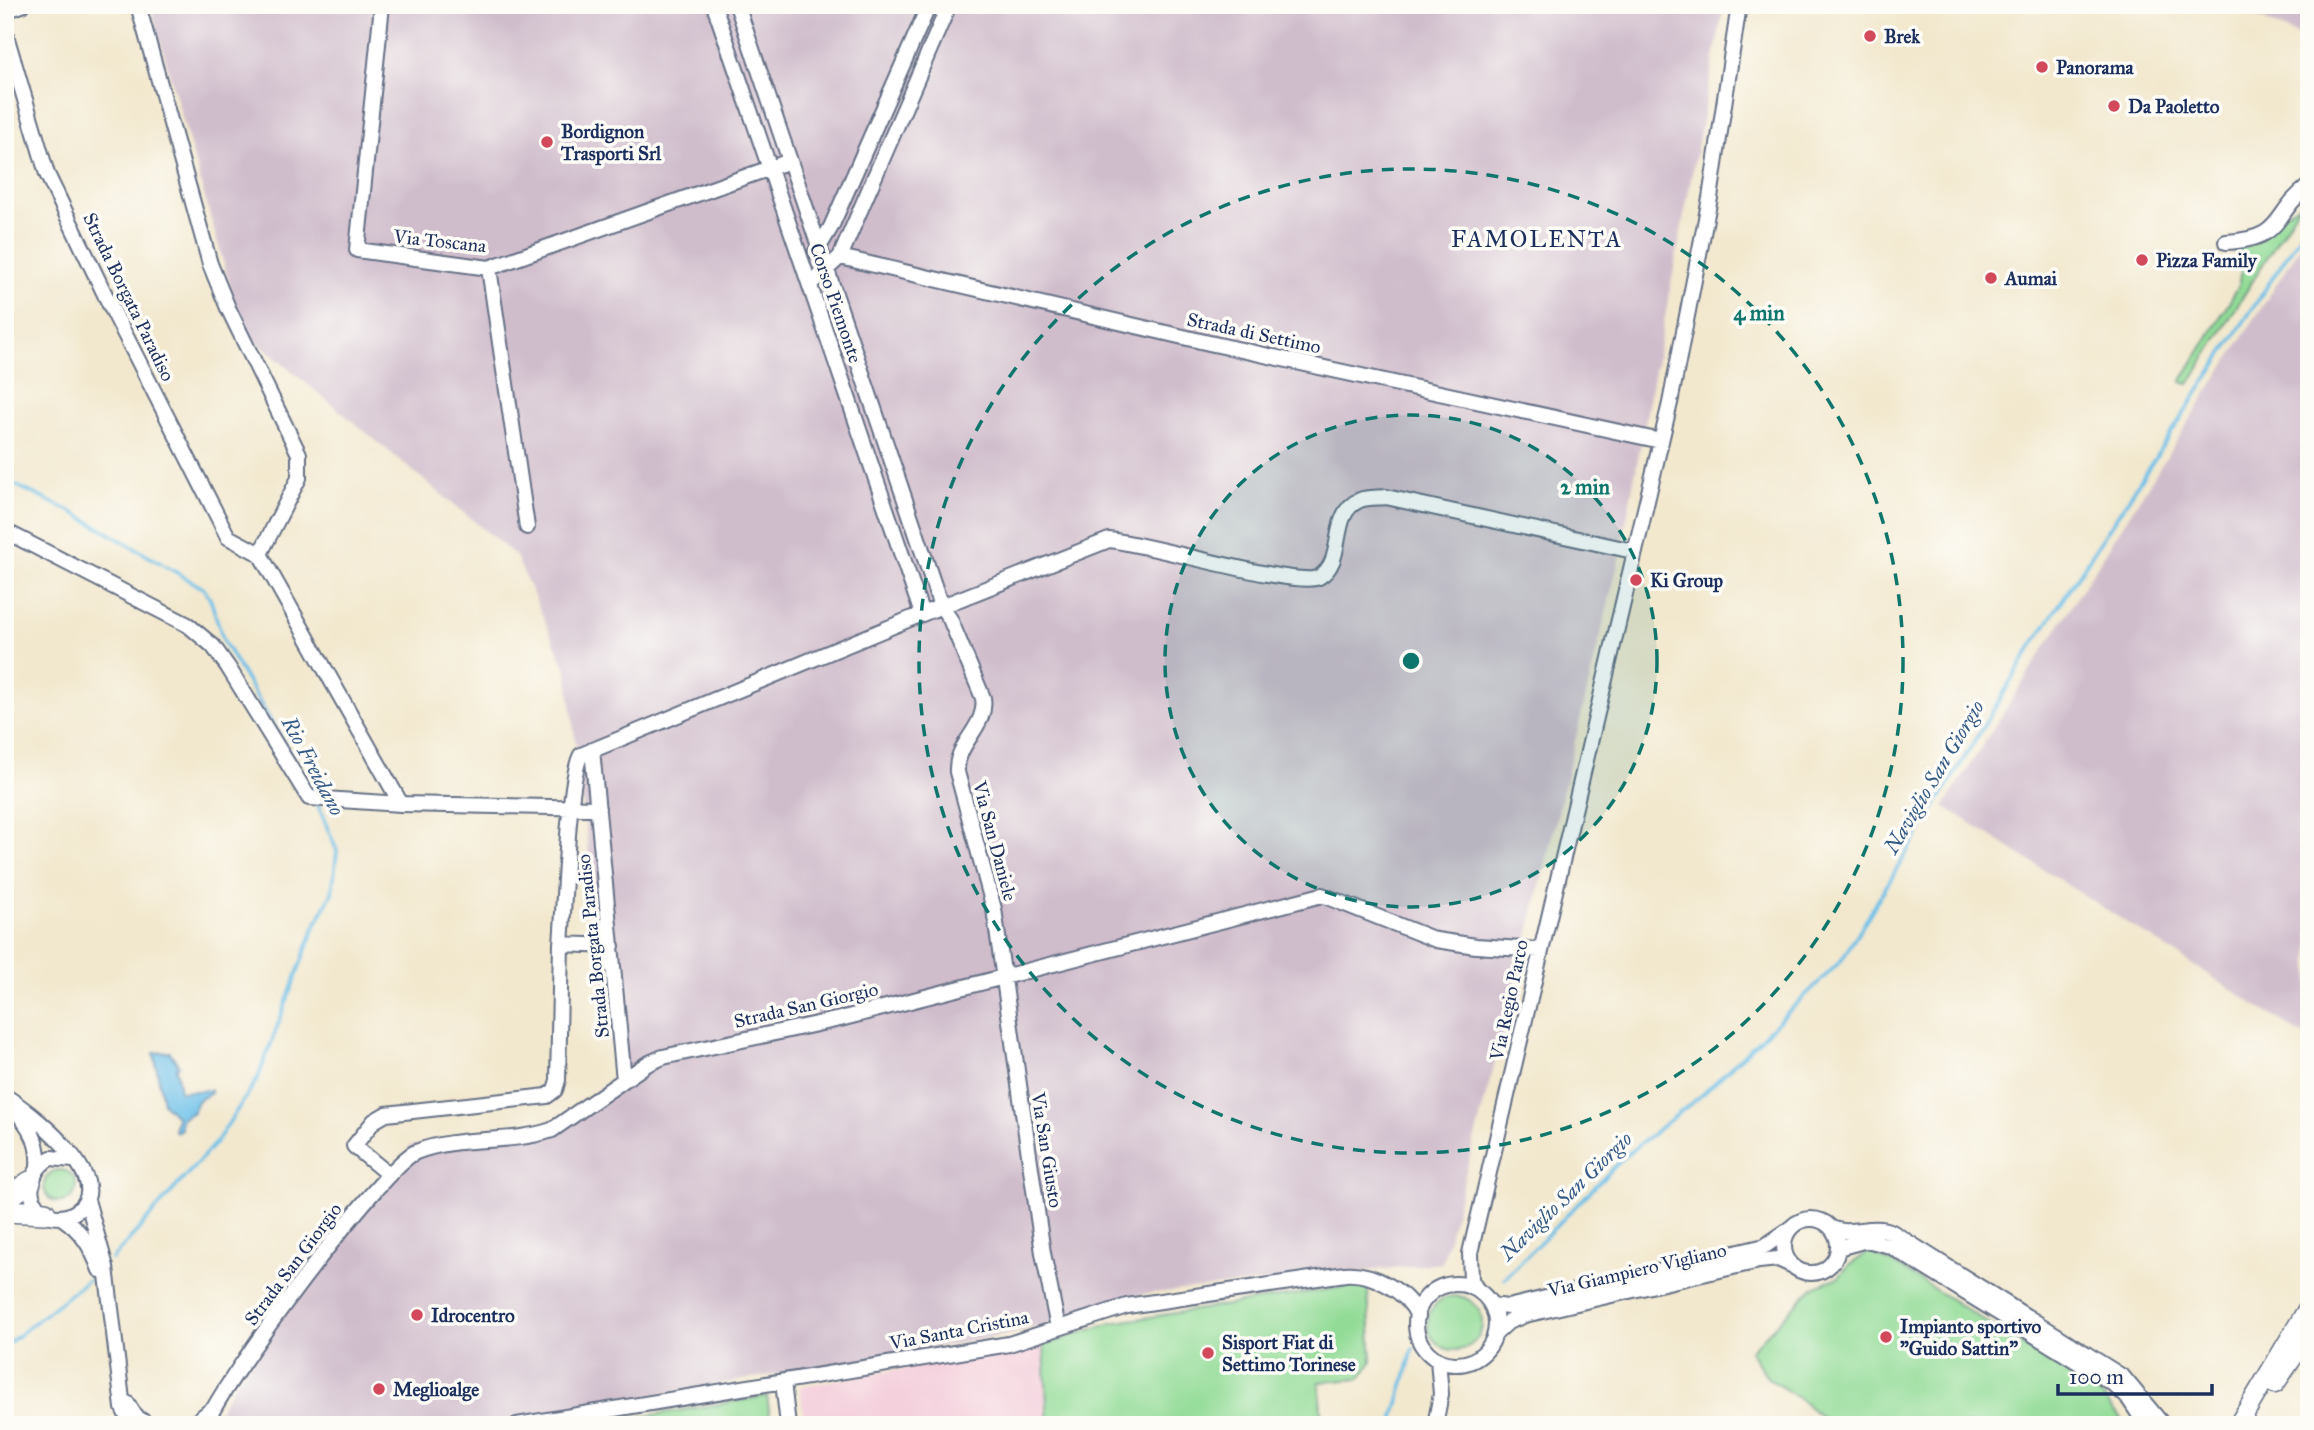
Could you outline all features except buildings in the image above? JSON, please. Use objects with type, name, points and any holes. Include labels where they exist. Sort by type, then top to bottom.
[{"type":"highway","points":[[5,1199],[34,1174]]},
{"type":"highway","points":[[5,1211],[53,1215]]},
{"type":"main road","points":[[2238,1425],[2309,1306]]},
{"type":"main road","points":[[2248,1425],[2309,1334]]},
{"type":"street","points":[[5,12],[22,5]]},
{"type":"street","points":[[138,5],[210,264],[228,308],[299,454],[299,478],[260,554],[401,804]]},
{"type":"street","name":"Via Toscana","points":[[382,5],[356,250],[489,268],[790,161]]},
{"type":"street","name":"Corso Piemonte","points":[[714,5],[922,614]]},
{"type":"street","name":"Corso Piemonte","points":[[737,5],[941,606]]},
{"type":"street","points":[[804,266],[820,247],[929,5]]},
{"type":"street","points":[[810,284],[840,257],[949,5]]},
{"type":"street","points":[[388,1174],[354,1146],[374,1121],[386,1114],[547,1096],[555,1090],[558,1080],[561,944],[572,807],[577,762],[592,750],[1109,540],[1306,581],[1319,578],[1331,566],[1344,513],[1360,500],[1387,497],[1633,551],[1661,441],[1710,198],[1738,5]]},
{"type":"street","name":"Strada Borgata Paradiso","points":[[5,32],[47,174],[110,305],[228,537],[260,554]]},
{"type":"street","points":[[873,132],[891,138]]},
{"type":"street","points":[[2228,237],[2245,239],[2259,237],[2271,231],[2297,196],[2309,186]]},
{"type":"street","name":"Strada di Settimo","points":[[840,257],[1209,343],[1661,441]]},
{"type":"street","points":[[489,268],[527,527]]},
{"type":"street","points":[[886,507],[905,500]]},
{"type":"street","points":[[5,531],[160,609],[188,625],[205,639],[228,667],[309,798],[401,804],[598,808]]},
{"type":"street","name":"Via Regio Parco","points":[[1452,1285],[1469,1263],[1633,551]]},
{"type":"street","name":"Via San Daniele","points":[[941,606],[950,619],[983,698],[984,710],[959,752],[956,768],[994,909],[1002,977]]},
{"type":"street","name":"Strada Borgata Paradiso","points":[[592,750],[624,1080]]},
{"type":"street","name":"Strada San Giorgio","points":[[206,1425],[211,1410],[246,1356],[388,1174],[405,1157],[431,1147],[535,1136],[552,1130],[624,1080],[663,1057],[840,1019],[1322,895],[1436,940],[1476,946],[1539,950]]},
{"type":"street","points":[[561,944],[612,946]]},
{"type":"street","name":"Via San Giusto","points":[[1002,977],[1043,1253],[1058,1328]]},
{"type":"street","points":[[5,1097],[33,1114],[86,1172],[89,1181],[87,1200],[100,1236],[123,1408],[131,1425]]},
{"type":"street","points":[[5,1097],[31,1128],[37,1144],[33,1200],[76,1227],[89,1242],[107,1288]]},
{"type":"street","points":[[34,1174],[51,1158],[73,1160]]},
{"type":"street","points":[[53,1215],[73,1213],[87,1200]]},
{"type":"street","points":[[1831,1228],[1838,1248],[1836,1257],[1824,1270],[1807,1273],[1791,1265],[1783,1249],[1787,1231],[1802,1220],[1811,1218],[1846,1232],[1876,1228],[1892,1232],[2123,1377],[2163,1425]]},
{"type":"street","name":"Via Giampiero Vigliano","points":[[1490,1305],[1508,1307],[1765,1246],[1787,1231]]},
{"type":"street","points":[[1838,1248],[1859,1240],[1875,1240],[1916,1261],[2112,1383],[2129,1399],[2146,1425]]},
{"type":"street","name":"Via Giampiero Vigliano","points":[[1495,1334],[1508,1322],[1525,1315],[1759,1261],[1777,1259],[1791,1265]]},
{"type":"street","name":"Via Regio Parco","points":[[1469,1263],[1477,1290]]},
{"type":"street","name":"Via Santa Cristina","points":[[517,1425],[1009,1344],[1127,1306],[1345,1273],[1371,1278],[1401,1294],[1418,1315]]},
{"type":"street","points":[[1401,1294],[1434,1292],[1452,1285],[1477,1290],[1490,1305],[1496,1321],[1495,1334],[1482,1355],[1458,1364],[1438,1360],[1420,1341],[1418,1315],[1424,1302],[1434,1292]]},
{"type":"street","points":[[1435,1425],[1441,1394],[1438,1360]]},
{"type":"street","points":[[1441,1394],[1458,1364]]},
{"type":"street","points":[[783,1382],[788,1425]]},
{"type":"street","points":[[123,1396],[136,1417],[149,1425]]},
{"type":"street","name":"Strada San Giorgio","points":[[191,1425],[211,1410]]},
{"type":"shaded area","points":[[150,5],[1724,5],[1619,559],[1528,936],[1442,1263],[1143,1294],[1013,1334],[476,1425],[210,1425],[247,1364],[410,1146],[550,1125],[615,1077],[567,671],[516,556],[243,331]]},
{"type":"shaded area","points":[[2231,5],[2309,5],[2309,40],[2308,40]]},
{"type":"shaded area","points":[[2309,233],[2309,1039],[1944,806]]},
{"type":"shaded area","points":[[1044,1345],[1047,1425],[804,1425],[800,1386]]},
{"type":"green space","points":[[2300,204],[2189,384],[2181,382],[2239,286],[2244,258],[2241,254],[2225,250]]},
{"type":"green space","points":[[60,1170],[71,1175],[76,1186],[71,1197],[60,1202],[49,1197],[44,1186],[49,1175]]},
{"type":"green space","name":"Impianto sportivo \"Guido Sattin\"","points":[[1869,1252],[1898,1266],[2102,1396],[2126,1425],[1831,1425],[1797,1397],[1768,1378],[1750,1351],[1813,1287],[1839,1277],[1848,1266]]},
{"type":"green space","name":"Sisport Fiat di Settimo Torinese","points":[[1363,1284],[1368,1292],[1372,1362],[1359,1379],[1319,1382],[1322,1425],[1048,1425],[1044,1345],[1111,1323]]},
{"type":"green space","points":[[1455,1296],[1474,1304],[1482,1323],[1474,1342],[1455,1350],[1436,1342],[1428,1323],[1436,1304]]},
{"type":"green space","points":[[767,1396],[771,1425],[592,1425]]},
{"type":"water","points":[[170,1052],[179,1066],[176,1068],[180,1092],[211,1090],[211,1093],[197,1101],[193,1112],[181,1119],[181,1129],[177,1132],[174,1130],[177,1117],[163,1103],[154,1053]]},
{"type":"waterway","name":"Naviglio San Giorgio","points":[[1504,1279],[1626,1155],[1703,1094],[1841,961],[2031,648],[2309,222]]},
{"type":"waterway","name":"Rio Freidano","points":[[5,480],[76,514],[203,588],[210,598],[224,642],[313,793]]},
{"type":"waterway","name":"Rio Freidano","points":[[112,1259],[217,1141],[258,1078],[314,928],[332,893],[337,851],[317,803]]},
{"type":"waterway","name":"Rio Freidano","points":[[5,1346],[89,1279]]},
{"type":"waterway","points":[[1392,1425],[1413,1349]]},
{"type":"place","name":"Brek","points":[[1870,36]]},
{"type":"place","name":"Panorama","points":[[2042,67]]},
{"type":"place","name":"Da Paoletto","points":[[2114,106]]},
{"type":"place","name":"Bordignon Trasporti Srl","points":[[547,142]]},
{"type":"place","name":"Pizza Family","points":[[2142,260]]},
{"type":"place","name":"Aumai","points":[[1991,278]]},
{"type":"place","name":"Ki Group","points":[[1636,580]]},
{"type":"place","name":"Idrocentro","points":[[417,1315]]},
{"type":"place","name":"Impianto sportivo \"Guido Sattin\"","points":[[1886,1337]]},
{"type":"place","name":"Sisport Fiat di Settimo Torinese","points":[[1208,1353]]},
{"type":"place","name":"Meglioalge","points":[[379,1389]]},
{"type":"district","name":"FAMOLENTA","points":[[1537,239]]}]
